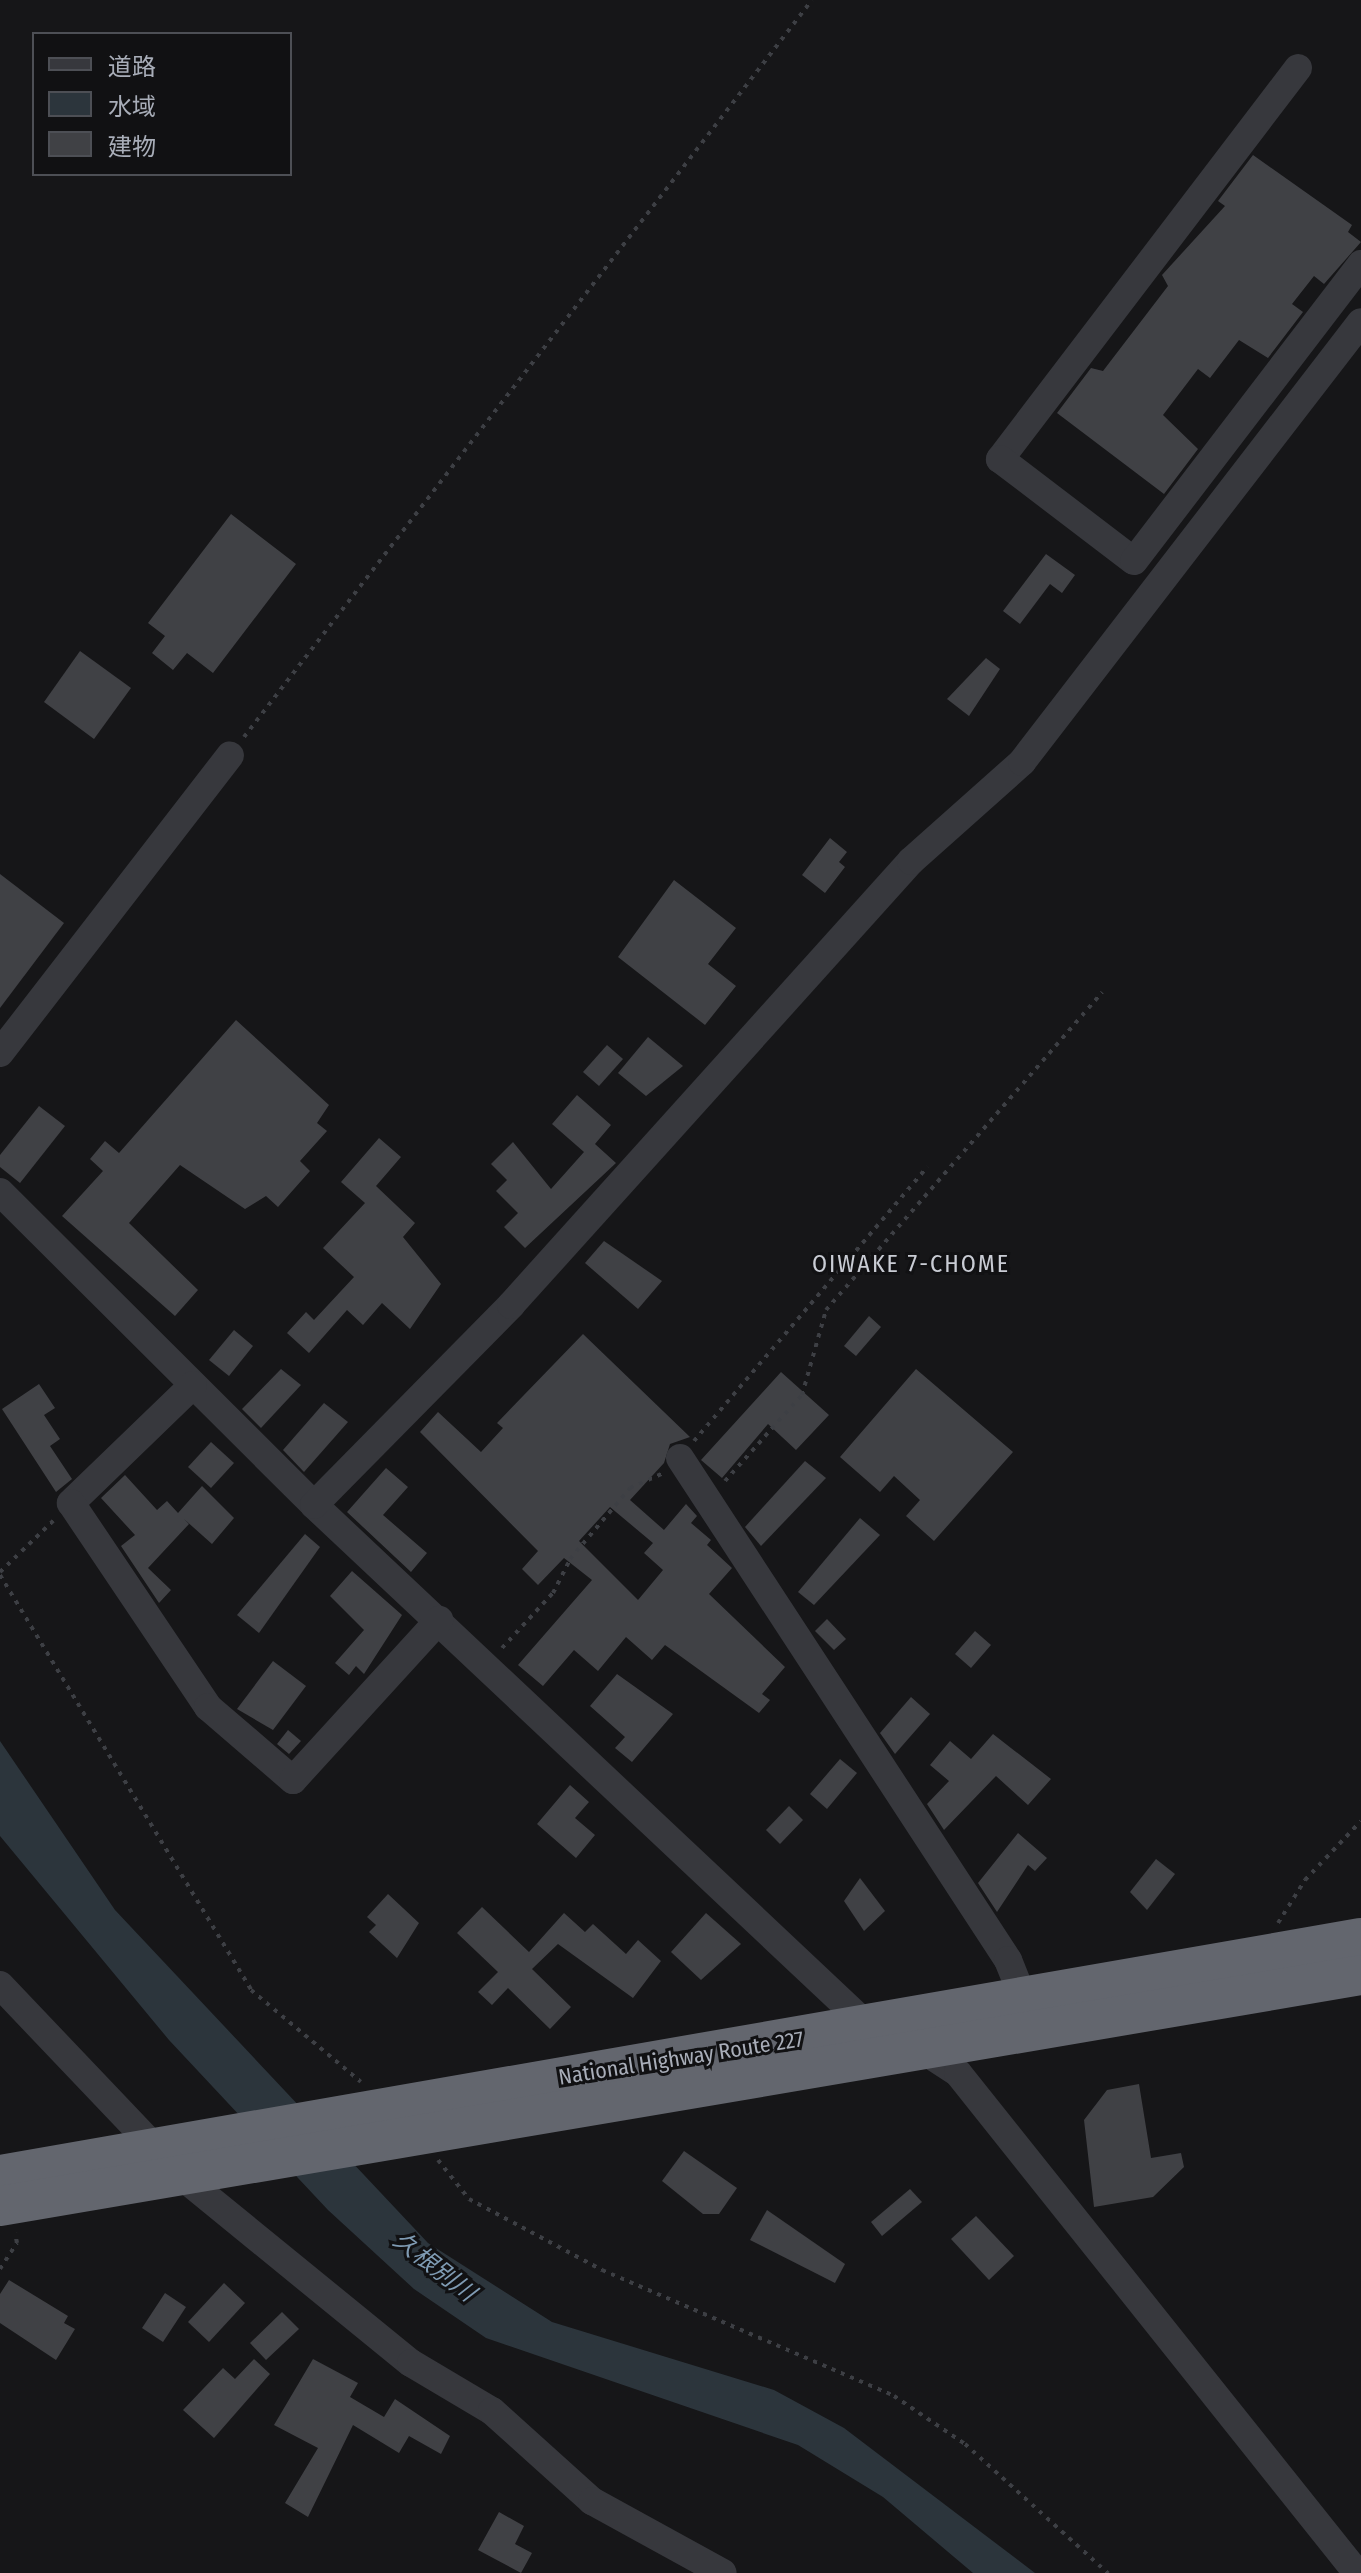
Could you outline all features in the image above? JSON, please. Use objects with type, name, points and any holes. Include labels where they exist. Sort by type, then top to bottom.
[{"type":"highway","name":"National Highway Route 227","points":[[2,2196],[185,2179],[245,2168],[393,2123],[860,2026],[1024,2000],[1361,1938]]},
{"type":"highway","name":"National Highway Route 227","points":[[2,2196],[153,2149],[205,2139],[393,2123],[792,2076],[922,2048],[1361,1975]]},
{"type":"street","points":[[1298,68],[1000,459],[1134,561],[1241,421],[1350,300],[1361,264]]},
{"type":"street","points":[[314,1505],[511,1305],[911,861],[1022,762],[1361,322]]},
{"type":"street","points":[[1241,421],[1268,442]]},
{"type":"street","points":[[0,1053],[230,755]]},
{"type":"street","points":[[0,1192],[314,1505],[439,1620],[860,2026],[922,2048],[958,2073],[1357,2573]]},
{"type":"street","points":[[193,1385],[71,1503],[208,1707],[293,1780],[439,1620]]},
{"type":"street","points":[[680,1458],[1008,1960],[1024,2000]]},
{"type":"street","points":[[0,1985],[153,2149],[185,2179],[411,2363],[492,2411],[592,2501],[723,2573]]},
{"type":"path","points":[[230,755],[812,0]]},
{"type":"path","points":[[708,1501],[802,1395],[826,1310],[1102,992]]},
{"type":"path","points":[[486,1665],[553,1593],[570,1559],[630,1488],[668,1472],[927,1167]]},
{"type":"path","points":[[71,1503],[0,1575],[251,1990],[352,2071],[393,2123],[469,2199],[602,2270],[894,2396],[965,2444],[1108,2573]]},
{"type":"path","points":[[1277,1954],[1278,1915],[1361,1821]]},
{"type":"path","points":[[0,2269],[17,2243],[2,2196]]},
{"type":"water","name":"久根別川","points":[[0,1741],[115,1910],[428,2243],[552,2322],[774,2390],[844,2428],[1035,2573],[973,2573],[883,2497],[798,2445],[486,2338],[414,2289],[328,2210],[169,2040],[0,1836]]},
{"type":"building","points":[[1253,155],[1352,225],[1348,232],[1361,242],[1324,284],[1314,276],[1292,304],[1303,312],[1268,358],[1239,340],[1210,378],[1198,369],[1163,415],[1198,449],[1164,494],[1057,413],[1091,368],[1103,371],[1168,286],[1162,275],[1225,206],[1218,201]]},
{"type":"building","points":[[231,514],[296,564],[213,673],[187,653],[173,670],[152,653],[165,636],[148,623]]},
{"type":"building","points":[[1046,554],[1075,575],[1062,593],[1050,584],[1020,624],[1003,611]]},
{"type":"building","points":[[80,651],[131,688],[94,739],[44,702]]},
{"type":"building","points":[[986,658],[1000,669],[969,716],[947,699]]},
{"type":"building","points":[[830,838],[847,852],[839,862],[845,867],[825,893],[802,875]]},
{"type":"building","points":[[0,874],[64,923],[0,1008]]},
{"type":"building","points":[[674,880],[736,928],[708,964],[736,986],[705,1025],[618,957]]},
{"type":"building","points":[[236,1020],[329,1105],[317,1123],[327,1131],[300,1161],[310,1171],[278,1207],[266,1196],[245,1209],[180,1165],[129,1223],[198,1290],[175,1316],[62,1216],[103,1171],[90,1159],[105,1141],[119,1153]]},
{"type":"building","points":[[648,1037],[683,1066],[646,1096],[618,1073]]},
{"type":"building","points":[[607,1045],[623,1059],[599,1086],[583,1072]]},
{"type":"building","points":[[577,1095],[611,1125],[595,1144],[616,1163],[525,1248],[504,1227],[518,1213],[496,1191],[507,1180],[491,1164],[513,1142],[551,1189],[584,1152],[552,1124]]},
{"type":"building","points":[[39,1106],[65,1126],[20,1183],[0,1167],[0,1155]]},
{"type":"building","points":[[379,1138],[401,1157],[376,1186],[415,1223],[403,1237],[441,1284],[410,1329],[382,1303],[363,1325],[347,1310],[309,1353],[287,1333],[306,1312],[314,1320],[354,1277],[323,1248],[365,1203],[341,1182]]},
{"type":"building","points":[[604,1241],[662,1281],[638,1309],[585,1263]]},
{"type":"building","points":[[869,1316],[881,1327],[856,1356],[844,1346]]},
{"type":"building","points":[[234,1330],[253,1346],[229,1376],[209,1360]]},
{"type":"building","points":[[583,1334],[690,1437],[670,1444],[664,1463],[630,1500],[664,1530],[686,1504],[697,1516],[691,1523],[711,1540],[707,1545],[732,1568],[709,1594],[785,1667],[762,1694],[770,1700],[759,1713],[665,1645],[652,1660],[626,1637],[598,1671],[574,1650],[543,1686],[518,1665],[592,1580],[564,1558],[538,1585],[522,1569],[538,1551],[420,1432],[438,1412],[481,1452],[503,1428],[497,1423]],"holes":[[[610,1507],[653,1543],[644,1553],[663,1570],[638,1600],[579,1541]]]},
{"type":"building","points":[[281,1369],[301,1385],[261,1428],[242,1409]]},
{"type":"building","points":[[916,1369],[1013,1452],[934,1541],[906,1516],[920,1500],[894,1476],[880,1492],[840,1457]]},
{"type":"building","points":[[781,1372],[829,1415],[796,1450],[768,1424],[722,1478],[701,1460]]},
{"type":"building","points":[[39,1384],[55,1408],[44,1415],[60,1439],[50,1446],[72,1479],[56,1492],[2,1409]]},
{"type":"building","points":[[324,1403],[348,1422],[304,1472],[283,1450]]},
{"type":"building","points":[[211,1442],[234,1463],[211,1488],[188,1467]]},
{"type":"building","points":[[805,1461],[826,1478],[761,1546],[745,1527]]},
{"type":"building","points":[[386,1468],[408,1487],[383,1515],[427,1553],[411,1572],[347,1512]]},
{"type":"building","points":[[125,1475],[157,1510],[167,1501],[178,1513],[202,1486],[234,1518],[212,1544],[184,1519],[189,1524],[148,1568],[171,1590],[159,1603],[121,1546],[135,1535],[101,1498]]},
{"type":"building","points":[[860,1518],[880,1535],[814,1605],[798,1592]]},
{"type":"building","points":[[305,1534],[320,1547],[259,1633],[237,1615]]},
{"type":"building","points":[[352,1571],[402,1615],[364,1674],[356,1666],[349,1675],[335,1663],[364,1630],[330,1596]]},
{"type":"building","points":[[827,1619],[846,1639],[834,1650],[815,1631]]},
{"type":"building","points":[[975,1631],[991,1645],[971,1668],[955,1654]]},
{"type":"building","points":[[273,1661],[306,1686],[273,1730],[237,1709]]},
{"type":"building","points":[[617,1674],[673,1714],[632,1762],[615,1748],[625,1737],[590,1706]]},
{"type":"building","points":[[911,1697],[930,1714],[895,1754],[880,1733]]},
{"type":"building","points":[[288,1730],[301,1741],[289,1754],[277,1744]]},
{"type":"building","points":[[993,1734],[1051,1779],[1028,1805],[996,1776],[944,1830],[927,1804],[949,1781],[930,1765],[950,1741],[971,1759]]},
{"type":"building","points":[[840,1759],[857,1773],[827,1809],[810,1794]]},
{"type":"building","points":[[570,1785],[589,1802],[575,1818],[595,1835],[576,1858],[537,1824]]},
{"type":"building","points":[[789,1806],[803,1820],[780,1844],[766,1830]]},
{"type":"building","points":[[1018,1833],[1047,1858],[1035,1871],[1028,1865],[997,1912],[978,1883]]},
{"type":"building","points":[[1156,1859],[1175,1874],[1147,1910],[1130,1892]]},
{"type":"building","points":[[860,1878],[885,1911],[864,1931],[844,1901]]},
{"type":"building","points":[[388,1894],[419,1923],[397,1958],[369,1932],[376,1925],[367,1917]]},
{"type":"building","points":[[482,1907],[529,1952],[564,1913],[585,1932],[593,1924],[626,1954],[638,1940],[661,1961],[633,1998],[558,1944],[532,1969],[571,2007],[550,2029],[508,1988],[492,2005],[478,1992],[498,1972],[457,1933]]},
{"type":"building","points":[[706,1913],[741,1944],[701,1980],[671,1952]]},
{"type":"building","points":[[1139,2084],[1151,2158],[1181,2153],[1184,2167],[1153,2197],[1094,2207],[1084,2120],[1107,2090]]},
{"type":"building","points":[[684,2151],[737,2188],[719,2214],[703,2214],[662,2181]]},
{"type":"building","points":[[910,2189],[922,2202],[882,2236],[871,2222]]},
{"type":"building","points":[[767,2210],[845,2264],[835,2283],[750,2240]]},
{"type":"building","points":[[976,2216],[1014,2256],[989,2280],[951,2239]]},
{"type":"building","points":[[9,2280],[68,2316],[64,2323],[75,2329],[56,2360],[0,2323],[0,2294]]},
{"type":"building","points":[[224,2283],[245,2303],[209,2342],[188,2322]]},
{"type":"building","points":[[165,2293],[186,2307],[163,2342],[142,2328]]},
{"type":"building","points":[[282,2312],[299,2329],[266,2360],[250,2343]]},
{"type":"building","points":[[254,2359],[270,2374],[214,2438],[183,2410],[223,2368],[235,2379]]},
{"type":"building","points":[[313,2359],[358,2383],[350,2397],[384,2417],[395,2399],[450,2436],[441,2454],[409,2436],[399,2453],[353,2425],[308,2517],[285,2503],[318,2448],[274,2425]]},
{"type":"building","points":[[499,2512],[524,2526],[515,2544],[532,2553],[521,2573],[478,2550]]},
{"type":"district","name":"OIWAKE 7-CHOME","points":[[911,1265]]}]
